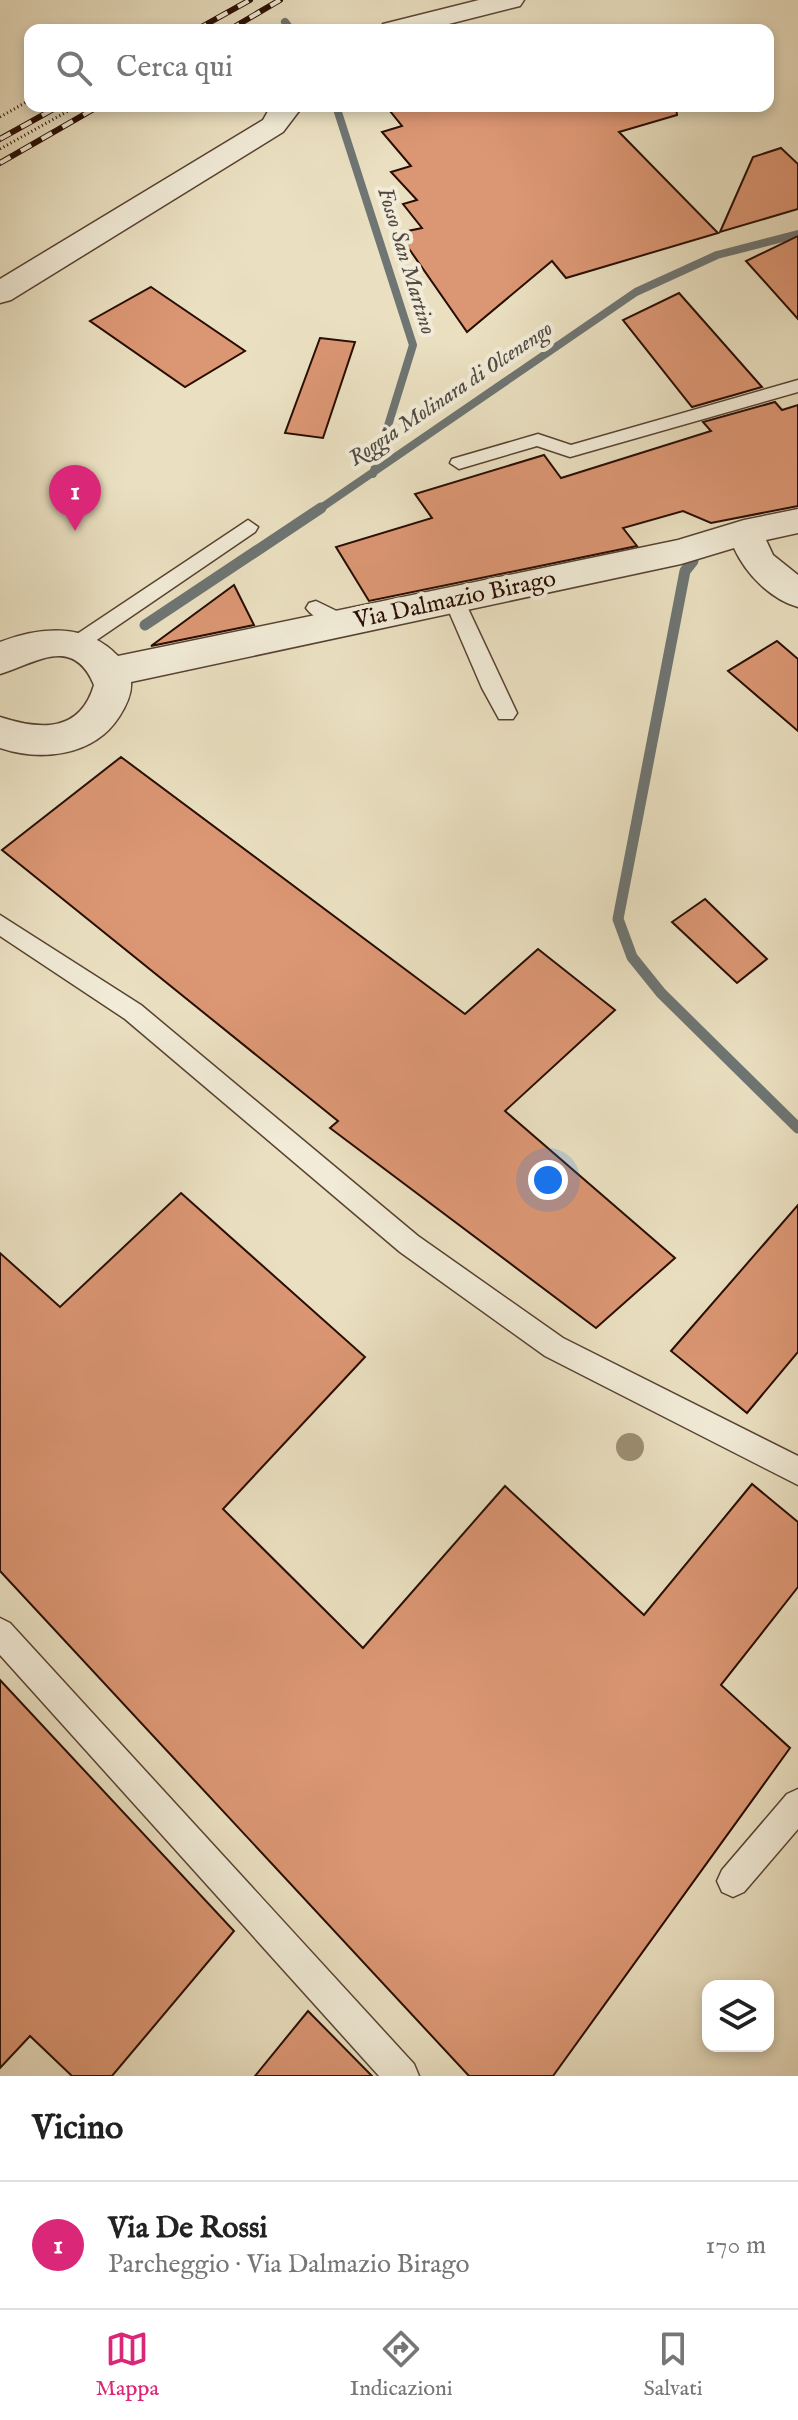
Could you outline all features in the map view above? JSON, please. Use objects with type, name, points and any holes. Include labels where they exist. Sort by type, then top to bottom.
[{"type":"street","points":[[417,24],[511,0]]},
{"type":"street","points":[[0,293],[273,126],[284,112]]},
{"type":"street","name":"Via Dalmazio Birago","points":[[110,672],[330,615],[454,600],[681,552],[744,532],[798,521]]},
{"type":"street","points":[[744,532],[759,563],[798,594]]},
{"type":"street","points":[[0,660],[24,647],[41,643],[75,645],[102,660],[110,672],[113,685],[105,710],[80,732],[64,738],[27,742],[0,732]]},
{"type":"lane","points":[[459,463],[538,440],[570,451],[798,386]]},
{"type":"lane","points":[[75,645],[248,527]]},
{"type":"lane","points":[[454,600],[506,713]]},
{"type":"lane","points":[[0,924],[133,1012],[409,1244],[554,1347],[798,1471]]},
{"type":"lane","points":[[0,1633],[402,2076]]},
{"type":"lane","points":[[733,1881],[798,1805]]},
{"type":"path","points":[[0,117],[24,103]]},
{"type":"path","points":[[0,149],[66,112]]},
{"type":"building","points":[[391,112],[677,112],[677,115],[619,132],[718,233],[566,278],[552,261],[467,332],[398,233],[422,228],[403,204],[417,200],[391,172],[411,166],[382,132],[402,126]]},
{"type":"building","points":[[781,148],[798,164],[798,209],[720,232],[753,157]]},
{"type":"building","points":[[798,236],[798,319],[746,261]]},
{"type":"building","points":[[151,287],[245,351],[185,387],[90,321]]},
{"type":"building","points":[[679,293],[762,387],[692,407],[623,320]]},
{"type":"building","points":[[320,338],[355,342],[323,438],[285,433]]},
{"type":"building","points":[[775,402],[782,410],[798,405],[798,506],[711,523],[683,511],[623,528],[637,546],[369,601],[336,547],[432,518],[415,494],[544,455],[561,478],[711,431],[703,422]]},
{"type":"building","points":[[234,585],[254,625],[151,646]]},
{"type":"building","points":[[777,641],[798,659],[798,731],[728,671]]},
{"type":"building","points":[[121,757],[465,1014],[538,949],[615,1010],[505,1111],[675,1258],[596,1328],[330,1128],[338,1121],[2,850]]},
{"type":"building","points":[[705,899],[767,959],[737,983],[672,922]]},
{"type":"building","points":[[181,1193],[365,1357],[223,1509],[363,1648],[505,1486],[644,1615],[752,1484],[798,1522],[798,1587],[721,1685],[790,1748],[553,2076],[469,2076],[0,1571],[0,1253],[60,1307]]},
{"type":"building","points":[[798,1205],[798,1352],[747,1413],[671,1351]]},
{"type":"building","points":[[0,1680],[234,1931],[112,2076],[72,2076],[30,2036],[0,2068]]},
{"type":"building","points":[[308,2011],[372,2076],[255,2076]]},
{"type":"waterway","name":"Fosso San Martino","points":[[338,112],[413,345],[374,472]]},
{"type":"waterway","name":"Roggia Molinara di Olcenengo","points":[[374,472],[636,292],[717,255],[798,234]]},
{"type":"waterway","name":"Roggia Molinara di Olcenengo","points":[[318,510],[374,472]]},
{"type":"waterway","name":"Roggia Molinara di Olcenengo","points":[[145,625],[318,510]]},
{"type":"waterway","points":[[693,561],[685,571],[618,919],[632,957],[661,993],[798,1128]]},
{"type":"railway","points":[[207,24],[250,0]]},
{"type":"railway","points":[[239,24],[280,0]]},
{"type":"railway","points":[[0,139],[48,112]]},
{"type":"railway","points":[[0,163],[89,112]]},
{"type":"place","name":"Via De Rossi","points":[[75,531]]}]
